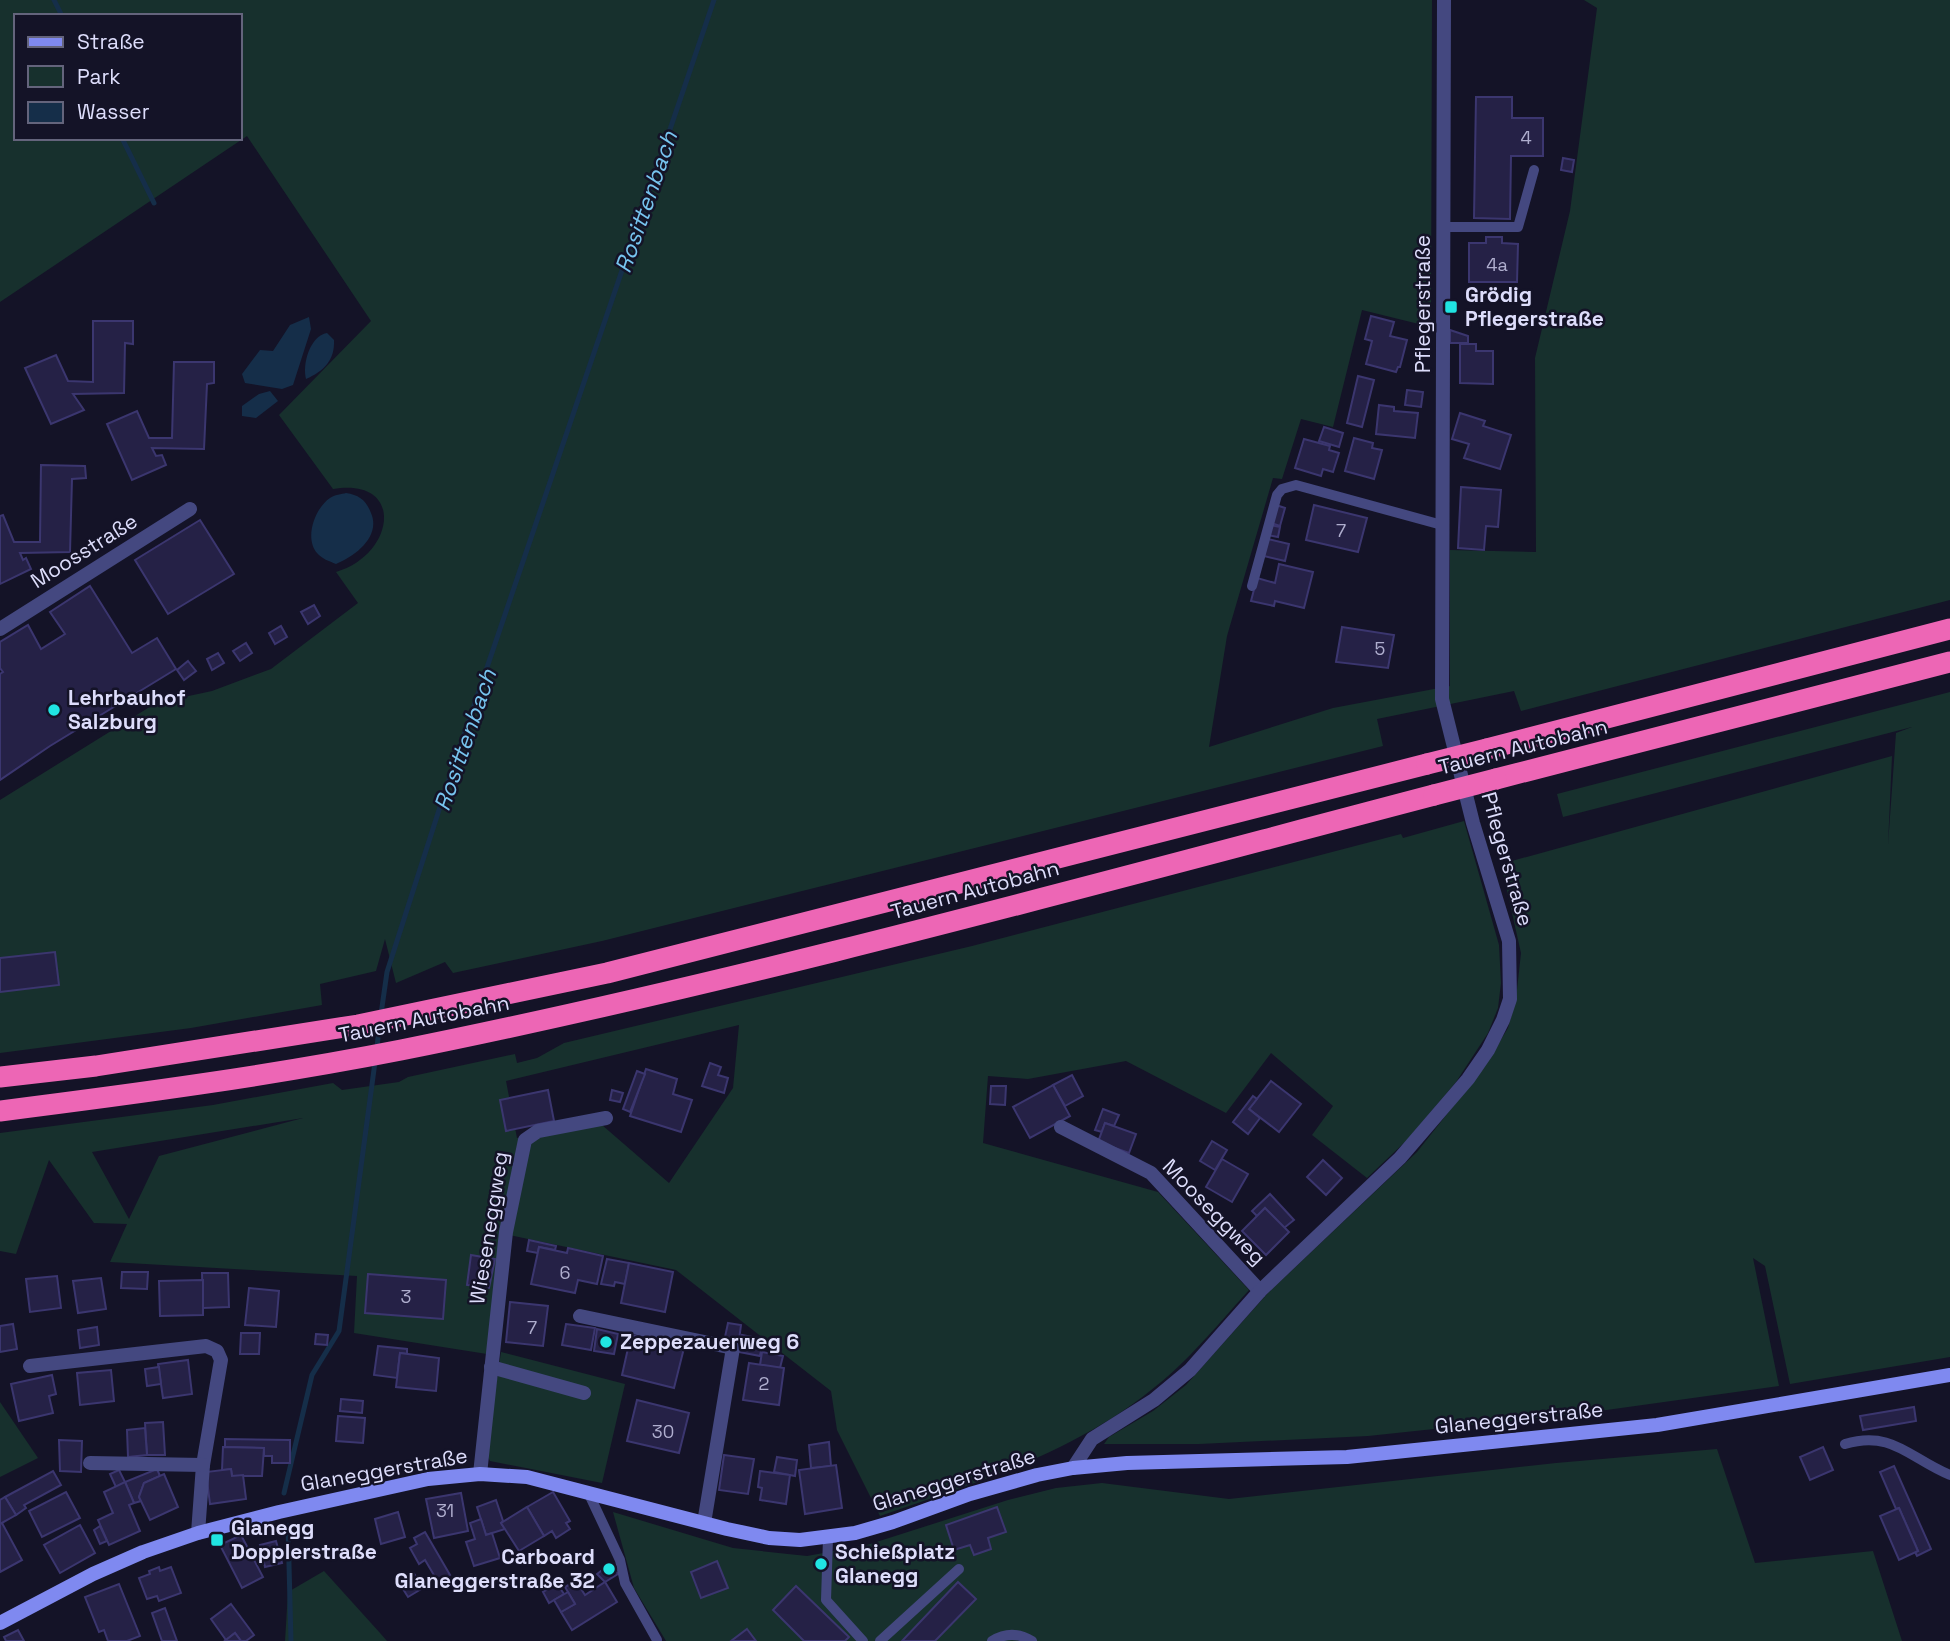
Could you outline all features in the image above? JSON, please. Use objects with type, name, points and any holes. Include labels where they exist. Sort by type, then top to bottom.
[{"type":"highway","name":"Tauern Autobahn","points":[[0,1077],[96,1066],[358,1025],[607,973],[1950,629]]},
{"type":"highway","name":"Tauern Autobahn","points":[[0,1111],[105,1098],[354,1059],[610,1006],[799,960],[1950,662]]},
{"type":"street","name":"Pflegerstraße","points":[[1073,1468],[1092,1439],[1154,1400],[1190,1370],[1260,1291],[1400,1158],[1444,1108],[1488,1050],[1510,999],[1509,941],[1474,823],[1442,699],[1444,0]]},
{"type":"street","name":"Moosstraße","points":[[0,629],[190,509]]},
{"type":"street","name":"Wieseneggweg","points":[[480,1474],[506,1232],[524,1140],[538,1131],[606,1118]]},
{"type":"street","name":"Mooseggweg","points":[[1061,1128],[1151,1173],[1260,1291]]},
{"type":"street","points":[[580,1316],[733,1348],[704,1523]]},
{"type":"street","points":[[30,1366],[206,1346],[217,1351],[221,1360],[203,1465],[198,1533]]},
{"type":"street","points":[[491,1367],[584,1393]]},
{"type":"street","name":"Glaneggerstraße","points":[[0,1623],[93,1574],[198,1533],[428,1479],[480,1474],[527,1477],[769,1538],[800,1540],[828,1538],[893,1522],[970,1494],[1073,1468],[1127,1463],[1347,1457],[1657,1425],[1950,1375]]},
{"type":"street","points":[[90,1463],[203,1465]]},
{"type":"lane","points":[[1444,227],[1518,227],[1534,170]]},
{"type":"lane","points":[[1252,586],[1277,495],[1282,489],[1296,485],[1442,525]]},
{"type":"lane","points":[[1845,1444],[1865,1438],[1887,1442],[1950,1475]]},
{"type":"lane","points":[[588,1492],[620,1560],[625,1583],[657,1640]]},
{"type":"lane","points":[[828,1538],[827,1600],[863,1641]]},
{"type":"lane","points":[[880,1641],[959,1569]]},
{"type":"lane","points":[[992,1641],[1002,1635],[1014,1634],[1032,1641]]},
{"type":"green space","points":[[0,0],[1432,0],[1431,327],[1362,310],[1333,427],[1301,419],[1282,479],[1273,478],[1227,636],[1209,747],[1333,708],[1450,686],[1450,550],[1536,552],[1535,358],[1570,211],[1597,8],[1584,0],[1950,0],[1950,600],[1521,711],[1514,691],[1377,719],[1383,746],[602,941],[453,973],[445,962],[396,983],[385,939],[376,971],[320,984],[322,1005],[191,1028],[0,1053],[0,800],[156,703],[212,691],[271,669],[358,603],[336,572],[356,563],[371,550],[380,535],[384,520],[382,506],[373,495],[357,488],[333,489],[279,415],[371,321],[247,136],[242,139],[242,14],[14,14],[14,140],[241,140],[0,302]]},
{"type":"green space","points":[[1950,692],[1950,1357],[1790,1384],[1765,1266],[1753,1258],[1779,1386],[1585,1413],[1368,1436],[1199,1444],[1104,1444],[1109,1437],[1153,1411],[1186,1385],[1268,1293],[1417,1152],[1485,1066],[1508,1028],[1516,999],[1521,953],[1501,864],[1892,756],[1888,845],[1896,733],[1912,727],[1563,817],[1557,794]]},
{"type":"green space","points":[[1464,821],[1499,945],[1501,983],[1498,1008],[1488,1033],[1456,1082],[1408,1139],[1367,1178],[1312,1135],[1333,1106],[1271,1053],[1226,1113],[1126,1061],[1028,1079],[988,1076],[983,1143],[1158,1192],[1249,1290],[1181,1364],[1148,1393],[1113,1417],[1039,1457],[880,1516],[837,1430],[831,1391],[676,1270],[500,1233],[487,1354],[354,1333],[357,1276],[110,1262],[127,1224],[94,1223],[49,1160],[16,1254],[0,1251],[0,1133],[213,1105],[333,1083],[342,1090],[399,1082],[408,1077],[515,1054],[517,1063],[537,1058],[564,1043],[972,946],[1401,834],[1403,838]],"holes":[[[739,1025],[733,1088],[669,1183],[602,1125],[517,1138],[506,1081]],[[303,1118],[159,1156],[129,1219],[92,1152]]]},
{"type":"green space","points":[[501,1352],[625,1384],[602,1483],[490,1461],[486,1453]]},
{"type":"green space","points":[[0,1402],[38,1458],[0,1477]]},
{"type":"green space","points":[[1717,1449],[1755,1563],[1873,1551],[1902,1641],[666,1641],[634,1588],[613,1512],[733,1548],[807,1556],[867,1545],[1008,1500],[1056,1488],[1102,1483],[1229,1499],[1556,1463]]},
{"type":"green space","points":[[324,1571],[387,1641],[285,1641],[288,1592]]},
{"type":"water","points":[[309,317],[311,329],[293,385],[282,389],[245,383],[242,374],[260,350],[273,351],[290,325]]},
{"type":"water","points":[[327,333],[334,340],[333,353],[323,368],[306,379],[305,366],[309,351],[316,339]]},
{"type":"water","points":[[270,391],[278,401],[256,418],[242,416],[242,406],[259,394]]},
{"type":"water","points":[[346,493],[358,497],[367,505],[373,521],[373,530],[365,544],[336,564],[317,553],[313,547],[311,532],[316,516],[325,503],[332,497]]},
{"type":"building","points":[[1476,97],[1512,97],[1512,118],[1543,118],[1543,156],[1511,156],[1510,219],[1474,218]]},
{"type":"building","points":[[1563,158],[1574,160],[1572,172],[1561,170]]},
{"type":"building","points":[[1486,237],[1502,237],[1502,243],[1518,244],[1517,282],[1469,282],[1469,243],[1486,243]]},
{"type":"building","points":[[1371,316],[1394,322],[1390,336],[1407,340],[1400,367],[1396,372],[1366,364],[1372,341],[1365,339]]},
{"type":"building","points":[[93,321],[133,321],[133,344],[125,343],[124,393],[73,394],[84,410],[51,424],[25,368],[56,355],[68,381],[93,382]]},
{"type":"building","points":[[1450,330],[1468,336],[1468,343],[1450,343]]},
{"type":"building","points":[[1460,344],[1476,344],[1476,351],[1493,351],[1493,384],[1460,383]]},
{"type":"building","points":[[174,362],[214,362],[214,383],[207,384],[204,449],[152,448],[156,456],[162,455],[166,465],[132,480],[107,424],[137,411],[149,438],[172,438]]},
{"type":"building","points":[[1358,376],[1374,380],[1362,427],[1347,423]]},
{"type":"building","points":[[1407,390],[1423,392],[1421,407],[1405,405]]},
{"type":"building","points":[[1379,405],[1394,407],[1394,411],[1418,413],[1415,438],[1376,434]]},
{"type":"building","points":[[1460,413],[1485,421],[1483,426],[1511,435],[1500,469],[1464,458],[1469,444],[1452,439]]},
{"type":"building","points":[[1324,427],[1343,433],[1339,447],[1319,441]]},
{"type":"building","points":[[1354,438],[1373,443],[1372,448],[1382,450],[1374,479],[1345,471]]},
{"type":"building","points":[[1304,439],[1330,446],[1329,450],[1339,453],[1333,472],[1323,469],[1321,476],[1295,468]]},
{"type":"building","points":[[41,465],[85,466],[86,478],[72,479],[70,552],[20,553],[23,560],[26,558],[31,569],[0,584],[0,516],[3,515],[14,542],[40,542]]},
{"type":"building","points":[[1461,487],[1501,490],[1498,527],[1486,526],[1484,550],[1458,548]]},
{"type":"building","points":[[1276,505],[1285,508],[1280,526],[1271,523]]},
{"type":"building","points":[[1314,505],[1367,518],[1358,552],[1306,540]]},
{"type":"building","points":[[200,520],[234,574],[168,614],[135,560]]},
{"type":"building","points":[[1270,525],[1280,527],[1278,537],[1268,535]]},
{"type":"building","points":[[1268,539],[1289,544],[1285,561],[1264,556]]},
{"type":"building","points":[[1279,564],[1313,572],[1304,608],[1275,601],[1274,606],[1251,601],[1257,578],[1275,583]]},
{"type":"building","name":"Lehrbauhof Salzburg","points":[[90,586],[132,653],[157,638],[176,669],[0,780],[0,674],[3,672],[0,668],[0,642],[28,625],[41,649],[65,634],[50,612]]},
{"type":"building","points":[[314,605],[320,616],[308,624],[301,612]]},
{"type":"building","points":[[281,626],[287,637],[275,644],[269,633]]},
{"type":"building","points":[[1342,627],[1394,635],[1388,668],[1336,662]]},
{"type":"building","points":[[246,643],[252,653],[240,661],[233,651]]},
{"type":"building","points":[[218,653],[224,663],[212,670],[207,659]]},
{"type":"building","points":[[188,661],[196,671],[184,680],[177,670]]},
{"type":"building","points":[[55,952],[59,985],[0,992],[0,958]]},
{"type":"building","points":[[710,1063],[721,1067],[718,1075],[728,1078],[724,1093],[702,1086]]},
{"type":"building","points":[[646,1069],[677,1079],[673,1094],[692,1100],[681,1132],[630,1116]]},
{"type":"building","points":[[637,1071],[645,1074],[630,1112],[623,1109]]},
{"type":"building","points":[[1072,1075],[1083,1096],[1065,1106],[1053,1085]]},
{"type":"building","points":[[1271,1081],[1301,1104],[1279,1132],[1249,1109]]},
{"type":"building","points":[[1053,1085],[1070,1116],[1030,1138],[1013,1107]]},
{"type":"building","points":[[991,1086],[1006,1086],[1005,1105],[990,1104]]},
{"type":"building","points":[[548,1090],[554,1121],[506,1131],[500,1100]]},
{"type":"building","points":[[612,1090],[623,1093],[620,1102],[610,1100]]},
{"type":"building","points":[[1253,1096],[1257,1099],[1249,1109],[1260,1118],[1248,1134],[1233,1122]]},
{"type":"building","points":[[1103,1109],[1119,1115],[1114,1126],[1105,1123],[1102,1132],[1095,1130]]},
{"type":"building","points":[[1105,1123],[1136,1134],[1129,1153],[1098,1142]]},
{"type":"building","points":[[1212,1141],[1227,1150],[1215,1170],[1200,1161]]},
{"type":"building","points":[[1222,1159],[1248,1174],[1232,1202],[1206,1187]]},
{"type":"building","points":[[1323,1160],[1342,1178],[1326,1195],[1307,1177]]},
{"type":"building","points":[[1270,1194],[1294,1220],[1284,1228],[1265,1208],[1257,1216],[1252,1211]]},
{"type":"building","points":[[1265,1208],[1289,1232],[1266,1255],[1242,1231]]},
{"type":"building","points":[[529,1240],[556,1246],[555,1250],[539,1247],[538,1253],[527,1251]]},
{"type":"building","points":[[539,1247],[567,1253],[568,1248],[603,1256],[597,1284],[578,1280],[575,1293],[531,1284]]},
{"type":"building","points":[[471,1255],[495,1259],[489,1288],[467,1285]]},
{"type":"building","points":[[607,1259],[629,1263],[625,1284],[601,1284]]},
{"type":"building","points":[[629,1263],[673,1272],[665,1312],[621,1303]]},
{"type":"building","points":[[122,1272],[148,1272],[147,1289],[121,1288]]},
{"type":"building","points":[[202,1273],[228,1273],[229,1307],[203,1308]]},
{"type":"building","points":[[368,1274],[446,1280],[443,1319],[365,1313]]},
{"type":"building","points":[[57,1276],[61,1308],[30,1312],[26,1279]]},
{"type":"building","points":[[101,1278],[106,1309],[78,1313],[73,1281]]},
{"type":"building","points":[[203,1280],[203,1315],[160,1316],[159,1281]]},
{"type":"building","points":[[249,1288],[279,1291],[276,1327],[245,1325]]},
{"type":"building","points":[[510,1302],[548,1306],[543,1346],[506,1342]]},
{"type":"building","points":[[728,1323],[741,1325],[739,1340],[725,1337]]},
{"type":"building","points":[[13,1324],[17,1349],[0,1352],[0,1326]]},
{"type":"building","points":[[566,1324],[595,1328],[591,1350],[562,1345]]},
{"type":"building","points":[[97,1327],[99,1345],[80,1348],[78,1330]]},
{"type":"building","name":"Zeppezauerweg 6","points":[[597,1329],[618,1334],[614,1354],[594,1351]]},
{"type":"building","points":[[241,1333],[260,1333],[259,1354],[240,1354]]},
{"type":"building","points":[[316,1334],[328,1335],[327,1345],[315,1344]]},
{"type":"building","points":[[631,1335],[684,1348],[674,1388],[622,1375]]},
{"type":"building","points":[[742,1335],[763,1339],[760,1356],[739,1352]]},
{"type":"building","points":[[378,1346],[407,1349],[407,1354],[400,1353],[397,1378],[374,1375]]},
{"type":"building","points":[[762,1352],[783,1356],[780,1368],[760,1365]]},
{"type":"building","points":[[400,1353],[439,1358],[436,1391],[396,1387]]},
{"type":"building","points":[[188,1360],[192,1394],[163,1398],[158,1364]]},
{"type":"building","points":[[749,1363],[784,1368],[779,1405],[743,1400]]},
{"type":"building","points":[[159,1367],[161,1384],[147,1386],[145,1369]]},
{"type":"building","points":[[111,1370],[114,1401],[80,1405],[77,1373]]},
{"type":"building","points":[[52,1375],[56,1394],[49,1396],[53,1413],[19,1421],[11,1384]]},
{"type":"building","points":[[341,1399],[363,1401],[362,1413],[340,1411]]},
{"type":"building","points":[[637,1400],[689,1413],[679,1453],[627,1441]]},
{"type":"building","points":[[1914,1407],[1916,1421],[1863,1430],[1860,1416]]},
{"type":"building","points":[[338,1416],[365,1418],[363,1443],[336,1441]]},
{"type":"building","points":[[163,1422],[165,1455],[147,1455],[145,1423]]},
{"type":"building","points":[[145,1428],[147,1455],[128,1457],[127,1430]]},
{"type":"building","points":[[225,1439],[290,1440],[290,1463],[272,1463],[272,1456],[264,1456],[264,1448],[225,1447]]},
{"type":"building","points":[[59,1440],[82,1441],[81,1472],[60,1471]]},
{"type":"building","points":[[829,1442],[831,1466],[811,1468],[809,1445]]},
{"type":"building","points":[[223,1447],[264,1448],[262,1476],[232,1476],[231,1469],[222,1470]]},
{"type":"building","points":[[1823,1447],[1833,1470],[1810,1480],[1800,1457]]},
{"type":"building","points":[[724,1455],[754,1459],[748,1494],[719,1490]]},
{"type":"building","points":[[777,1457],[797,1460],[795,1476],[774,1472]]},
{"type":"building","points":[[836,1465],[842,1508],[805,1514],[799,1470]]},
{"type":"building","points":[[1894,1466],[1931,1549],[1917,1556],[1915,1552],[1918,1551],[1880,1472]]},
{"type":"building","points":[[157,1469],[160,1476],[144,1483],[139,1497],[141,1501],[134,1503],[125,1482]]},
{"type":"building","points":[[231,1469],[232,1476],[243,1475],[246,1499],[210,1504],[206,1472]]},
{"type":"building","points":[[119,1470],[125,1482],[116,1487],[110,1474]]},
{"type":"building","points":[[53,1471],[61,1485],[24,1505],[26,1508],[16,1515],[5,1497]]},
{"type":"building","points":[[760,1471],[790,1475],[786,1504],[760,1500]]},
{"type":"building","points":[[164,1474],[178,1507],[150,1520],[139,1497],[144,1483]]},
{"type":"building","points":[[125,1482],[134,1503],[129,1505],[140,1531],[109,1545],[98,1520],[113,1513],[104,1492]]},
{"type":"building","points":[[66,1492],[80,1518],[42,1537],[29,1511]]},
{"type":"building","points":[[553,1492],[570,1521],[566,1523],[570,1529],[556,1538],[552,1531],[544,1536],[527,1507]]},
{"type":"building","points":[[461,1493],[468,1531],[434,1538],[426,1499]]},
{"type":"building","points":[[5,1497],[16,1515],[0,1524],[0,1500]]},
{"type":"building","points":[[496,1500],[505,1529],[486,1535],[477,1507]]},
{"type":"building","points":[[527,1507],[544,1536],[519,1551],[501,1523]]},
{"type":"building","points":[[997,1507],[1006,1532],[988,1538],[991,1549],[974,1555],[970,1545],[954,1550],[946,1525]]},
{"type":"building","points":[[1899,1508],[1918,1551],[1899,1560],[1880,1516]]},
{"type":"building","points":[[398,1512],[405,1537],[381,1544],[375,1519]]},
{"type":"building","points":[[481,1519],[486,1535],[492,1533],[500,1558],[474,1566],[466,1542],[475,1539],[470,1523]]},
{"type":"building","points":[[2,1523],[22,1560],[0,1572],[0,1524]]},
{"type":"building","points":[[80,1525],[95,1553],[60,1573],[44,1545]]},
{"type":"building","points":[[100,1526],[107,1541],[100,1544],[94,1530]]},
{"type":"building","points":[[425,1532],[450,1575],[438,1582],[425,1560],[419,1564],[410,1548],[417,1544],[414,1538]]},
{"type":"building","points":[[241,1535],[263,1577],[242,1588],[220,1545]]},
{"type":"building","points":[[276,1541],[282,1563],[265,1567],[260,1545]]},
{"type":"building","points":[[717,1561],[728,1588],[701,1598],[691,1572]]},
{"type":"building","name":"Carboard Glaneggerstraße 32","points":[[610,1564],[618,1574],[605,1582],[597,1574]]},
{"type":"building","points":[[159,1567],[160,1571],[171,1567],[181,1593],[159,1601],[157,1596],[147,1599],[139,1578]]},
{"type":"building","points":[[413,1572],[423,1588],[408,1597],[398,1581]]},
{"type":"building","points":[[576,1581],[585,1595],[605,1582],[617,1602],[572,1630],[561,1612],[575,1604],[565,1587]]},
{"type":"building","points":[[958,1582],[976,1599],[935,1641],[902,1641]]},
{"type":"building","points":[[119,1584],[140,1636],[127,1641],[108,1641],[104,1630],[99,1632],[85,1597]]},
{"type":"building","points":[[557,1584],[564,1594],[549,1603],[543,1592]]},
{"type":"building","points":[[796,1586],[849,1637],[845,1641],[804,1641],[773,1610]]},
{"type":"building","points":[[568,1592],[575,1604],[561,1612],[554,1600]]},
{"type":"building","points":[[231,1604],[254,1635],[246,1641],[241,1641],[235,1633],[226,1640],[211,1619]]},
{"type":"building","points":[[165,1608],[177,1641],[162,1641],[152,1613]]},
{"type":"building","points":[[747,1629],[756,1641],[731,1641]]},
{"type":"building","points":[[18,1630],[24,1641],[6,1641],[4,1637]]},
{"type":"building","points":[[235,1633],[241,1641],[224,1641],[226,1640]]},
{"type":"waterway","points":[[54,0],[61,14]]},
{"type":"waterway","name":"Rosittenbach","points":[[381,1014],[387,972],[448,782],[714,0]]},
{"type":"waterway","points":[[123,140],[154,203]]},
{"type":"waterway","name":"Rosittenbach","points":[[377,1048],[379,1027]]},
{"type":"waterway","name":"Rosittenbach","points":[[284,1493],[312,1375],[339,1331],[375,1062]]},
{"type":"waterway","name":"Rosittenbach","points":[[288,1526],[291,1641]]},
{"type":"place","name":"Grödig Pflegerstraße","points":[[1451,307]]},
{"type":"place","name":"Lehrbauhof Salzburg","points":[[54,710]]},
{"type":"place","name":"Zeppezauerweg 6","points":[[606,1342]]},
{"type":"place","name":"Glanegg Dopplerstraße","points":[[217,1540]]},
{"type":"place","name":"Schießplatz Glanegg","points":[[821,1564]]},
{"type":"place","name":"Carboard Glaneggerstraße 32","points":[[609,1569]]}]
